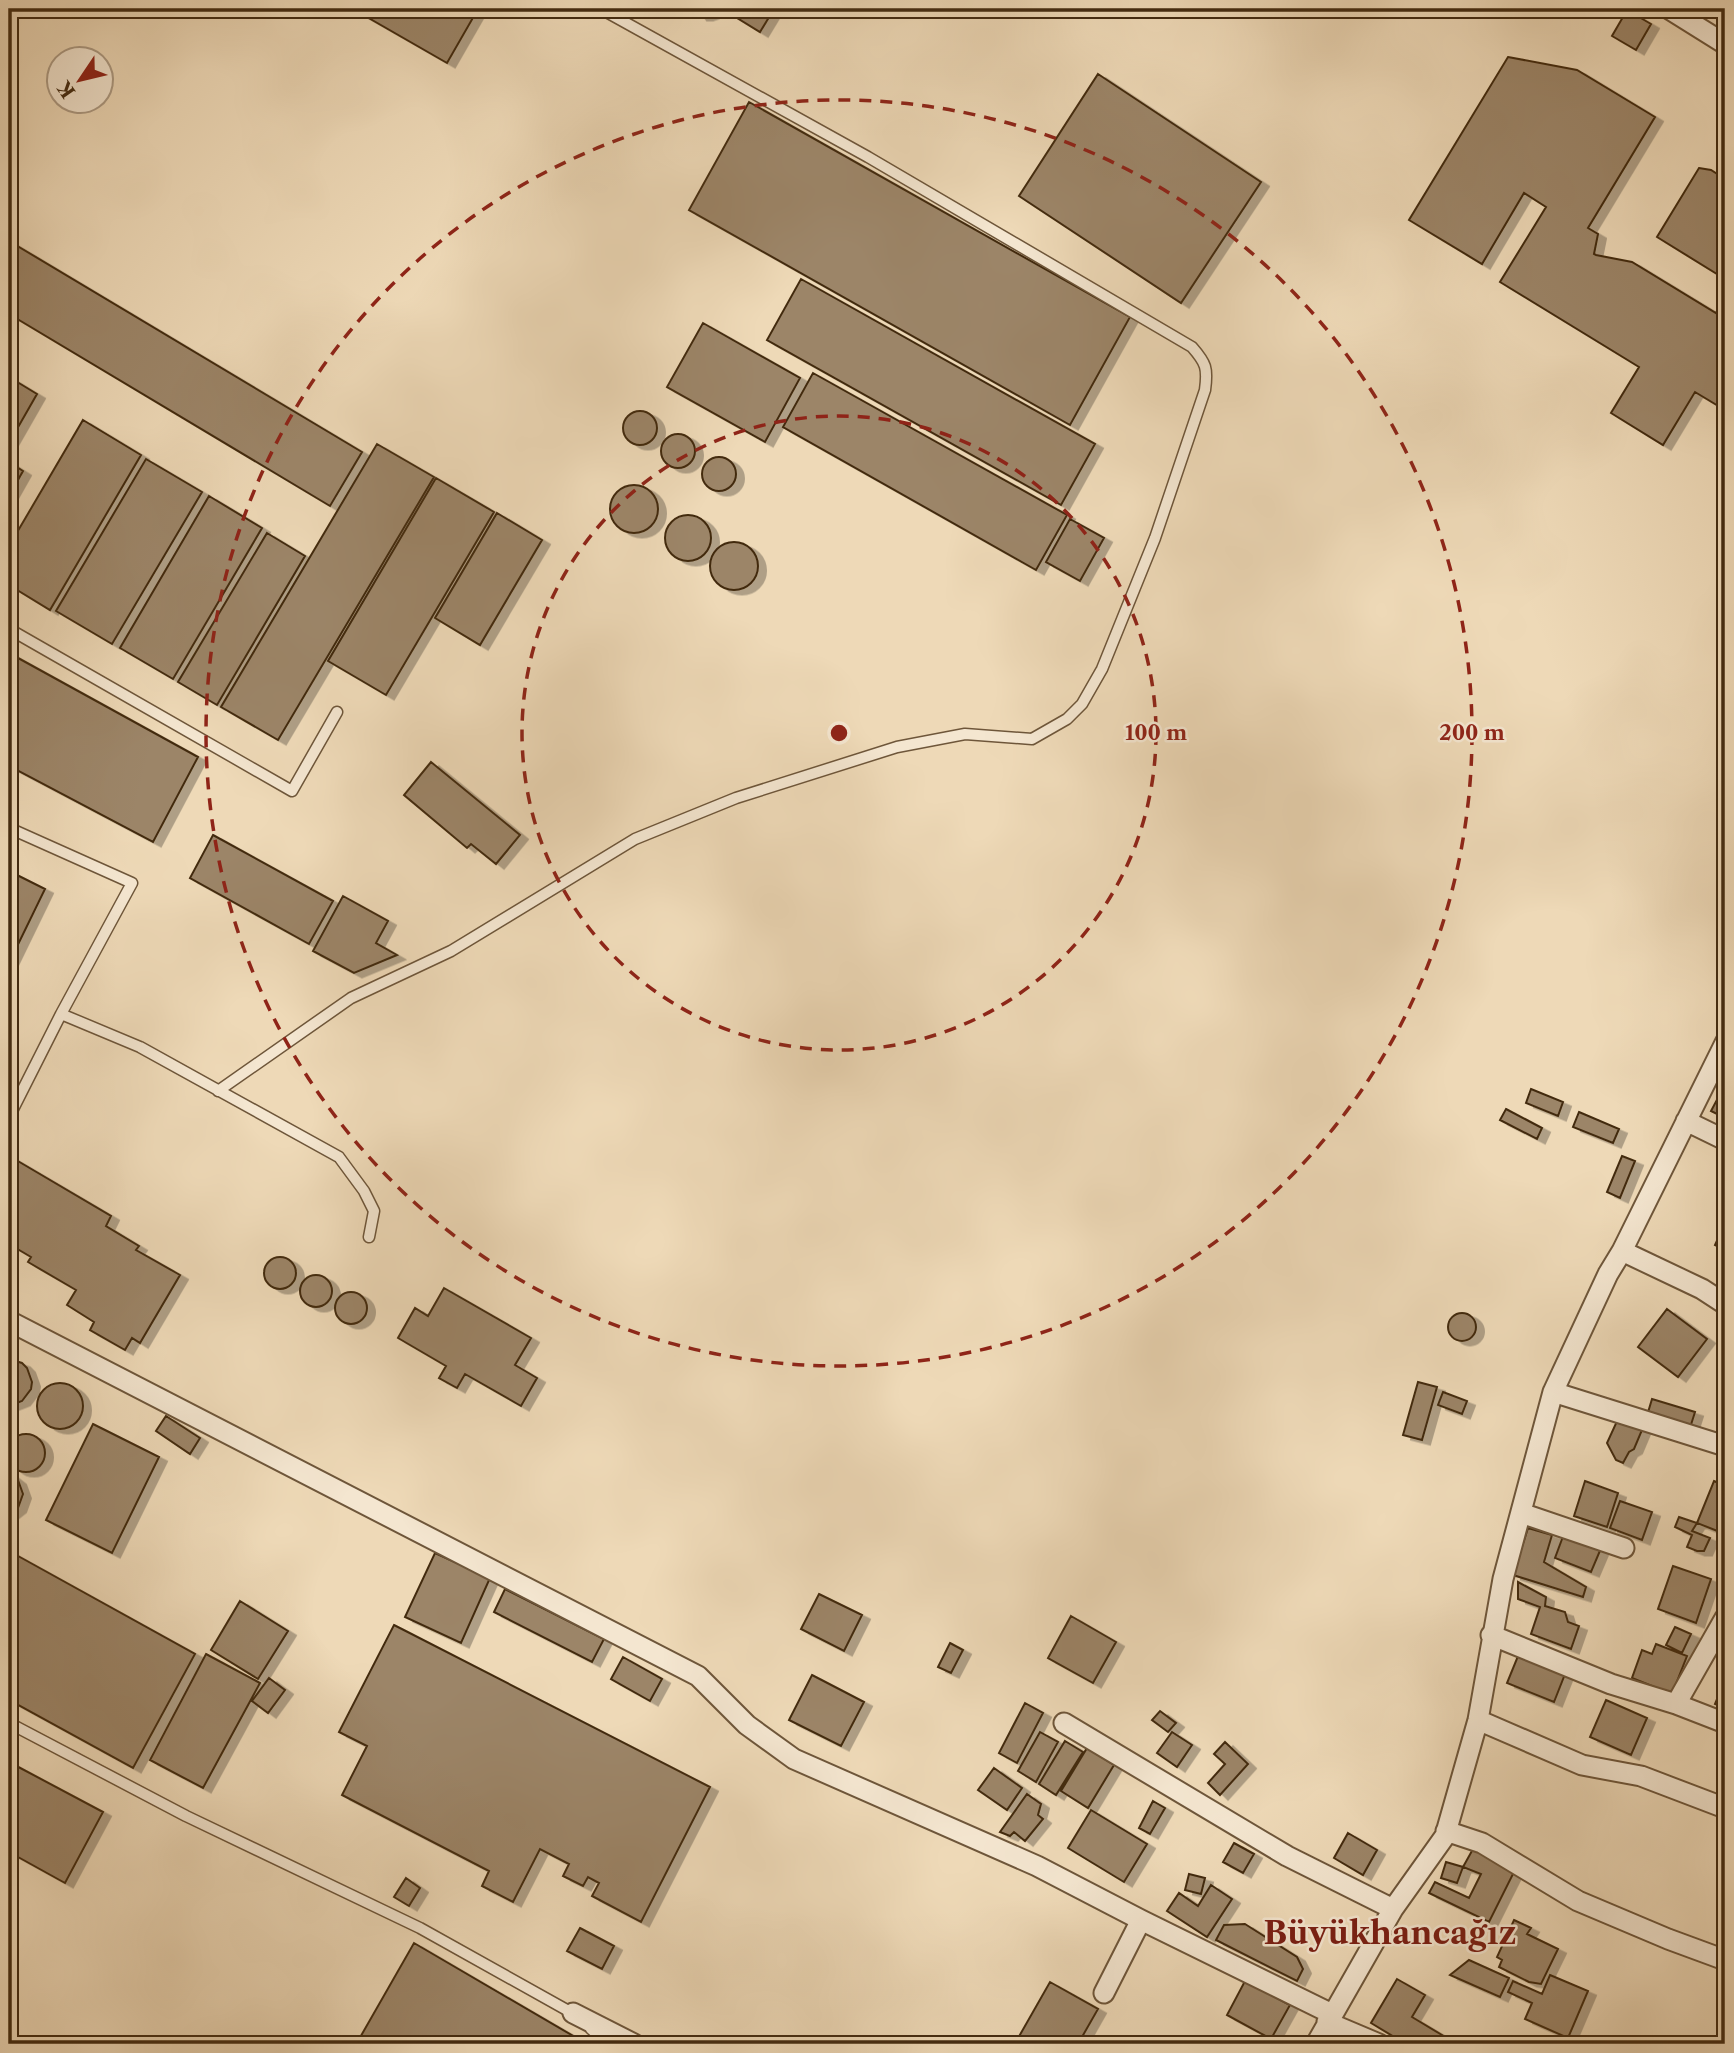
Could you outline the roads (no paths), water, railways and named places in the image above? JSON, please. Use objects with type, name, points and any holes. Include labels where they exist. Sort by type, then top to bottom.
[{"type":"street","points":[[1669,9],[1722,35]]},
{"type":"street","points":[[1316,2044],[1393,1909],[1446,1831],[1478,1720],[1503,1579],[1553,1392],[1608,1274],[1725,1044]]},
{"type":"street","points":[[1686,1121],[1725,1140]]},
{"type":"street","points":[[1622,1251],[1702,1289],[1725,1304]]},
{"type":"street","points":[[9,1321],[698,1676],[747,1725],[794,1759],[1037,1866],[1379,2044]]},
{"type":"street","points":[[1553,1392],[1725,1446]]},
{"type":"street","points":[[1521,1513],[1625,1548]]},
{"type":"street","points":[[1675,1704],[1725,1618]]},
{"type":"street","points":[[1491,1635],[1611,1684],[1725,1723]]},
{"type":"street","points":[[1478,1720],[1582,1765],[1641,1776],[1725,1808]]},
{"type":"street","points":[[1064,1723],[1287,1856],[1393,1909]]},
{"type":"street","points":[[1446,1831],[1482,1843],[1578,1901],[1725,1960]]},
{"type":"street","points":[[1104,1993],[1141,1920]]},
{"type":"street","points":[[573,2013],[634,2044]]},
{"type":"lane","points":[[218,1091],[351,998],[451,951],[635,839],[736,798],[897,747],[965,734],[1032,739],[1067,719],[1082,704],[1102,669],[1155,538],[1205,390],[1207,373],[1204,360],[1192,347],[869,157],[601,9]]},
{"type":"lane","points":[[9,629],[292,791],[337,712]]},
{"type":"lane","points":[[9,828],[132,883],[61,1013],[9,1117]]},
{"type":"lane","points":[[61,1013],[140,1047],[339,1157],[364,1191],[374,1211],[369,1237]]},
{"type":"lane","points":[[9,1723],[198,1822],[420,1928],[573,2013],[608,2044]]},
{"type":"district","name":"Büyükhancağız","points":[[1390,1933]]}]
